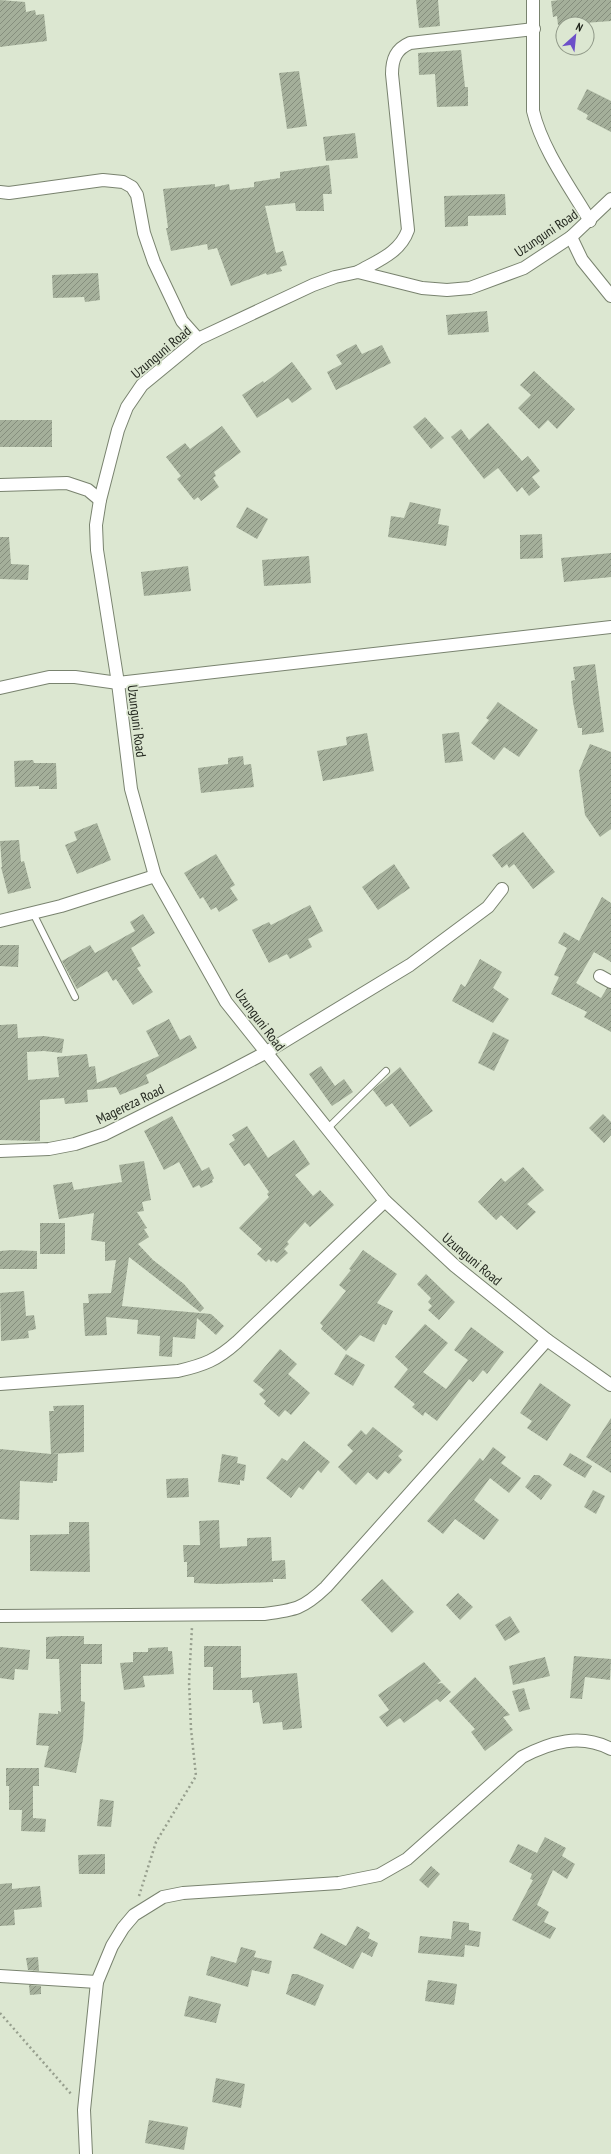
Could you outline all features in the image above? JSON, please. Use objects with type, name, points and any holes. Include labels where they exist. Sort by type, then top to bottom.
[{"type":"street","points":[[533,0],[533,111],[537,126],[544,142],[590,221]]},
{"type":"street","points":[[358,272],[396,250],[404,241],[408,230],[392,74],[392,62],[395,54],[401,47],[410,43],[534,29]]},
{"type":"street","points":[[0,192],[9,193],[103,180],[123,182],[132,187],[137,195],[144,233],[154,262],[182,321],[198,339]]},
{"type":"street","name":"Uzunguni Road","points":[[611,199],[590,221],[571,237],[524,268],[470,288],[422,288],[358,272],[335,277],[313,285],[198,339],[142,385],[127,407],[118,430],[100,500],[96,525],[97,550],[118,683],[131,789],[155,876],[226,1002],[265,1053],[385,1201],[455,1266],[547,1340],[611,1385]]},
{"type":"street","points":[[571,237],[582,260],[611,296]]},
{"type":"street","points":[[0,485],[67,483],[88,490],[100,500]]},
{"type":"street","points":[[0,688],[49,677],[75,677],[118,683],[611,627]]},
{"type":"street","points":[[0,921],[33,913],[155,876]]},
{"type":"street","name":"Magereza Road","points":[[0,1151],[49,1149],[75,1144],[105,1134],[265,1053],[410,965],[488,907],[502,889]]},
{"type":"street","points":[[600,976],[611,982]]},
{"type":"street","points":[[0,1384],[178,1371],[206,1364],[222,1356],[385,1201]]},
{"type":"street","points":[[0,1616],[264,1614],[290,1611],[310,1603],[332,1581],[547,1340]]},
{"type":"street","points":[[86,2154],[84,2110],[97,1982],[112,1946],[123,1928],[134,1915],[163,1897],[183,1893],[339,1883],[379,1875],[407,1859],[522,1757],[543,1746],[566,1740],[588,1742],[611,1749]]},
{"type":"street","points":[[0,1976],[97,1982]]},
{"type":"lane","points":[[33,913],[75,998]]},
{"type":"lane","points":[[327,1129],[386,1072]]},
{"type":"path","points":[[134,1915],[156,1842],[196,1776],[190,1729],[193,1615]]},
{"type":"path","points":[[0,2013],[84,2110]]},
{"type":"building","points":[[0,0],[25,2],[26,12],[35,10],[36,15],[44,14],[47,41],[0,47]]},
{"type":"building","points":[[416,0],[438,0],[440,26],[419,28]]},
{"type":"building","points":[[611,0],[611,21],[595,22],[595,16],[553,17],[551,1]]},
{"type":"building","points":[[461,50],[465,87],[468,87],[468,106],[437,107],[435,74],[419,75],[418,53]]},
{"type":"building","points":[[299,71],[307,126],[287,129],[279,73]]},
{"type":"building","points":[[587,89],[611,101],[611,132],[586,119],[588,115],[577,109]]},
{"type":"building","points":[[355,133],[358,158],[326,161],[323,137]]},
{"type":"building","points":[[329,165],[332,194],[323,194],[324,211],[296,211],[295,203],[265,206],[276,253],[283,251],[287,265],[280,267],[282,271],[267,275],[266,273],[231,286],[217,248],[208,250],[207,244],[171,251],[166,228],[168,228],[163,189],[215,184],[215,187],[229,184],[230,190],[254,187],[254,182],[280,178],[280,172]]},
{"type":"building","points":[[505,194],[506,215],[468,216],[468,226],[445,227],[444,196]]},
{"type":"building","points":[[98,273],[100,300],[85,302],[84,297],[53,298],[52,275]]},
{"type":"building","points":[[487,311],[489,332],[448,335],[446,315]]},
{"type":"building","points":[[356,344],[362,354],[382,345],[391,363],[336,390],[327,372],[342,364],[336,355]]},
{"type":"building","points":[[292,362],[312,389],[292,403],[288,398],[257,418],[242,395],[263,381],[264,383]]},
{"type":"building","points":[[534,371],[575,409],[557,429],[548,420],[539,429],[518,408],[531,395],[520,385]]},
{"type":"building","points":[[425,417],[444,438],[431,449],[413,427]]},
{"type":"building","points":[[0,420],[52,420],[52,447],[0,447]]},
{"type":"building","points":[[488,423],[522,461],[528,456],[540,471],[532,477],[540,487],[529,496],[522,487],[517,492],[498,468],[484,479],[451,437],[461,429],[469,440]]},
{"type":"building","points":[[222,426],[241,452],[214,472],[216,476],[213,478],[219,487],[201,501],[198,497],[194,500],[177,479],[181,476],[166,457],[185,443],[190,449]]},
{"type":"building","points":[[410,502],[441,509],[438,524],[449,526],[446,546],[388,537],[391,516],[404,518]]},
{"type":"building","points":[[247,507],[268,519],[257,539],[236,527]]},
{"type":"building","points":[[542,534],[543,558],[520,559],[520,535]]},
{"type":"building","points":[[0,537],[9,537],[11,564],[29,565],[28,580],[0,579]]},
{"type":"building","points":[[611,553],[611,577],[564,582],[561,558]]},
{"type":"building","points":[[309,556],[311,583],[264,586],[262,560]]},
{"type":"building","points":[[188,566],[191,591],[144,596],[141,572]]},
{"type":"building","points":[[595,664],[604,732],[582,735],[582,728],[578,728],[573,702],[571,681],[575,680],[573,667]]},
{"type":"building","points":[[498,702],[538,730],[519,757],[504,747],[494,760],[471,743],[489,720],[486,718]]},
{"type":"building","points":[[459,732],[463,761],[445,763],[442,734]]},
{"type":"building","points":[[367,733],[374,771],[323,781],[317,751],[347,745],[346,737]]},
{"type":"building","points":[[590,744],[611,752],[611,829],[600,837],[585,815],[579,771]]},
{"type":"building","points":[[243,756],[244,765],[251,764],[254,787],[201,793],[198,768],[228,764],[228,758]]},
{"type":"building","points":[[33,760],[34,763],[56,763],[57,789],[39,789],[39,786],[15,787],[14,761]]},
{"type":"building","points":[[97,823],[111,860],[77,874],[65,845],[77,840],[74,832]]},
{"type":"building","points":[[523,832],[555,872],[533,889],[514,864],[509,868],[507,864],[502,868],[492,855]]},
{"type":"building","points":[[19,840],[21,862],[24,861],[31,888],[8,894],[1,867],[0,841]]},
{"type":"building","points":[[216,854],[235,885],[230,888],[238,900],[219,912],[216,907],[211,910],[203,897],[200,899],[184,873]]},
{"type":"building","points":[[394,864],[410,888],[378,910],[362,887]]},
{"type":"building","points":[[602,897],[611,903],[611,962],[594,952],[576,983],[601,998],[607,988],[611,989],[611,1032],[584,1017],[587,1012],[551,994],[559,977],[554,975],[567,948],[558,943],[564,932],[579,941]]},
{"type":"building","points":[[310,905],[323,931],[308,939],[312,947],[290,959],[287,954],[269,963],[252,930],[269,922],[271,925]]},
{"type":"building","points":[[143,914],[155,933],[131,948],[141,966],[137,968],[153,992],[133,1005],[116,979],[113,981],[107,971],[77,989],[62,961],[90,945],[95,953],[135,931],[130,922]]},
{"type":"building","points":[[0,945],[19,945],[18,967],[0,966]]},
{"type":"building","points":[[480,959],[502,972],[493,988],[509,999],[493,1023],[452,1001],[461,984],[465,987]]},
{"type":"building","points":[[169,1019],[180,1040],[190,1035],[197,1048],[146,1075],[149,1083],[120,1095],[116,1087],[87,1090],[88,1102],[65,1104],[64,1098],[40,1100],[40,1141],[0,1140],[0,1025],[17,1024],[18,1038],[44,1036],[64,1039],[62,1053],[44,1051],[27,1052],[28,1080],[59,1077],[57,1057],[87,1054],[89,1067],[95,1066],[97,1083],[159,1056],[146,1031]]},
{"type":"building","points":[[493,1032],[509,1040],[494,1071],[478,1063]]},
{"type":"building","points":[[321,1066],[335,1086],[344,1079],[353,1092],[332,1106],[309,1074]]},
{"type":"building","points":[[400,1067],[433,1111],[410,1127],[392,1103],[386,1107],[373,1090]]},
{"type":"building","points":[[603,1114],[611,1122],[611,1135],[604,1143],[589,1128]]},
{"type":"building","points":[[172,1116],[202,1171],[209,1167],[214,1178],[212,1180],[213,1182],[201,1188],[199,1185],[193,1188],[179,1162],[164,1170],[144,1131]]},
{"type":"building","points":[[247,1126],[268,1158],[294,1140],[310,1164],[295,1175],[313,1196],[320,1190],[334,1205],[310,1227],[305,1222],[287,1242],[289,1244],[284,1249],[288,1253],[277,1263],[273,1260],[271,1262],[269,1259],[266,1262],[257,1254],[262,1249],[239,1228],[269,1197],[267,1194],[269,1192],[249,1163],[244,1166],[229,1144],[235,1140],[232,1135]]},
{"type":"building","points":[[144,1161],[151,1200],[142,1202],[144,1211],[137,1212],[147,1228],[144,1229],[149,1237],[138,1244],[153,1260],[184,1284],[204,1308],[200,1312],[129,1257],[122,1306],[211,1314],[224,1326],[216,1335],[197,1318],[195,1339],[173,1337],[172,1357],[159,1356],[160,1336],[137,1334],[138,1320],[106,1317],[107,1335],[85,1336],[83,1303],[89,1303],[88,1294],[111,1293],[116,1260],[105,1261],[105,1242],[91,1240],[94,1213],[59,1219],[53,1185],[72,1182],[74,1190],[122,1182],[119,1165]]},
{"type":"building","points":[[523,1167],[544,1190],[527,1204],[536,1212],[517,1230],[501,1215],[496,1220],[478,1202],[501,1178],[505,1182]]},
{"type":"building","points":[[40,1223],[65,1223],[65,1254],[40,1254]]},
{"type":"building","points":[[363,1250],[397,1274],[377,1303],[393,1311],[386,1325],[383,1324],[374,1342],[360,1335],[346,1351],[321,1329],[323,1326],[320,1323],[346,1291],[339,1285],[351,1270],[349,1269]]},
{"type":"building","points":[[0,1251],[37,1251],[37,1269],[0,1269]]},
{"type":"building","points":[[426,1274],[455,1302],[439,1320],[428,1310],[432,1306],[428,1302],[431,1298],[417,1284]]},
{"type":"building","points":[[24,1291],[26,1316],[34,1315],[36,1329],[28,1331],[29,1338],[1,1341],[0,1293]]},
{"type":"building","points":[[425,1324],[448,1343],[423,1372],[446,1389],[468,1360],[454,1350],[471,1327],[504,1352],[487,1374],[483,1370],[473,1382],[469,1379],[437,1421],[425,1412],[423,1416],[412,1407],[415,1404],[394,1387],[408,1369],[395,1357]]},
{"type":"building","points":[[280,1349],[297,1364],[288,1374],[310,1393],[291,1415],[285,1410],[279,1417],[264,1404],[266,1401],[259,1394],[264,1390],[253,1381]]},
{"type":"building","points":[[346,1354],[365,1365],[353,1386],[334,1374]]},
{"type":"building","points":[[540,1383],[571,1405],[547,1441],[527,1428],[532,1421],[520,1413]]},
{"type":"building","points":[[84,1405],[84,1452],[51,1454],[49,1411],[54,1411],[53,1406]]},
{"type":"building","points":[[611,1418],[611,1473],[586,1457]]},
{"type":"building","points":[[373,1427],[403,1451],[398,1456],[402,1460],[389,1474],[385,1471],[377,1480],[368,1472],[356,1485],[338,1467],[353,1451],[347,1445],[361,1430],[366,1435]]},
{"type":"building","points":[[304,1441],[330,1462],[321,1473],[318,1470],[303,1490],[299,1487],[291,1498],[266,1478],[282,1458],[287,1461]]},
{"type":"building","points":[[493,1447],[506,1457],[501,1463],[521,1478],[509,1493],[490,1478],[474,1500],[499,1520],[484,1540],[455,1519],[443,1534],[427,1521],[480,1458],[483,1461]]},
{"type":"building","points":[[0,1449],[58,1454],[57,1481],[53,1481],[53,1483],[20,1481],[19,1520],[0,1519]]},
{"type":"building","points":[[570,1453],[592,1466],[585,1478],[563,1465]]},
{"type":"building","points":[[222,1454],[238,1457],[237,1463],[246,1465],[244,1481],[240,1480],[240,1485],[218,1482]]},
{"type":"building","points":[[534,1475],[539,1475],[552,1485],[541,1500],[525,1487]]},
{"type":"building","points":[[188,1478],[189,1497],[167,1498],[166,1479]]},
{"type":"building","points":[[593,1490],[605,1496],[596,1514],[584,1507]]},
{"type":"building","points":[[219,1520],[220,1548],[247,1546],[247,1538],[271,1537],[272,1561],[285,1560],[286,1579],[273,1579],[273,1582],[217,1584],[194,1583],[194,1577],[187,1577],[187,1562],[184,1562],[183,1545],[200,1545],[199,1521]]},
{"type":"building","points":[[69,1522],[89,1522],[90,1572],[30,1571],[30,1535],[69,1534]]},
{"type":"building","points":[[382,1579],[414,1612],[392,1633],[361,1600]]},
{"type":"building","points":[[458,1593],[473,1607],[460,1620],[446,1605]]},
{"type":"building","points":[[510,1616],[520,1632],[505,1641],[495,1625]]},
{"type":"building","points":[[84,1636],[84,1644],[102,1644],[102,1664],[81,1664],[81,1701],[85,1702],[83,1739],[76,1773],[44,1767],[49,1746],[36,1745],[39,1713],[58,1714],[58,1711],[61,1712],[59,1659],[46,1659],[46,1637]]},
{"type":"building","points":[[204,1646],[241,1646],[241,1678],[297,1673],[302,1728],[283,1730],[282,1722],[263,1724],[259,1702],[253,1703],[252,1690],[213,1690],[213,1667],[204,1667]]},
{"type":"building","points":[[0,1647],[30,1650],[28,1670],[15,1669],[14,1680],[0,1678]]},
{"type":"building","points":[[168,1647],[168,1651],[172,1651],[174,1674],[143,1676],[145,1687],[124,1690],[120,1663],[133,1662],[133,1652],[148,1652],[148,1648]]},
{"type":"building","points":[[574,1656],[611,1659],[610,1680],[585,1677],[582,1699],[570,1698]]},
{"type":"building","points":[[545,1657],[550,1676],[513,1685],[509,1666]]},
{"type":"building","points":[[424,1662],[441,1681],[437,1684],[442,1683],[451,1692],[440,1702],[437,1699],[404,1723],[400,1718],[387,1727],[379,1717],[389,1710],[378,1695]]},
{"type":"building","points":[[475,1677],[510,1715],[503,1717],[513,1730],[485,1751],[471,1732],[475,1729],[449,1701]]},
{"type":"building","points":[[524,1688],[530,1709],[519,1712],[512,1691]]},
{"type":"building","points":[[6,1768],[39,1768],[39,1786],[33,1786],[33,1818],[46,1819],[45,1832],[21,1831],[22,1810],[9,1810],[9,1786],[6,1786]]},
{"type":"building","points":[[100,1799],[114,1801],[111,1827],[97,1826]]},
{"type":"building","points":[[545,1837],[566,1848],[562,1856],[575,1864],[567,1879],[553,1870],[537,1905],[549,1912],[544,1922],[556,1928],[550,1939],[512,1920],[533,1880],[530,1879],[532,1874],[509,1862],[518,1844],[537,1853]]},
{"type":"building","points":[[105,1854],[105,1874],[79,1874],[78,1855]]},
{"type":"building","points":[[431,1866],[440,1874],[428,1888],[419,1880]]},
{"type":"building","points":[[12,1883],[12,1889],[40,1886],[42,1907],[14,1910],[15,1925],[0,1926],[0,1884]]},
{"type":"building","points":[[453,1921],[469,1923],[469,1930],[481,1932],[479,1947],[465,1945],[464,1957],[418,1953],[420,1936],[451,1939]]},
{"type":"building","points":[[357,1926],[370,1933],[368,1938],[378,1943],[372,1957],[362,1952],[353,1969],[313,1948],[321,1933],[346,1946]]},
{"type":"building","points":[[241,1947],[256,1951],[254,1957],[272,1961],[269,1974],[252,1970],[248,1987],[206,1975],[211,1956],[236,1963]]},
{"type":"building","points":[[38,1957],[39,1971],[28,1970],[26,1958]]},
{"type":"building","points":[[292,1974],[297,1974],[324,1985],[315,2006],[286,1994]]},
{"type":"building","points":[[428,1980],[457,1984],[454,2005],[425,2001]]},
{"type":"building","points":[[29,1985],[41,1986],[41,1994],[30,1995]]},
{"type":"building","points":[[189,1996],[221,2004],[216,2023],[184,2016]]},
{"type":"building","points":[[216,2078],[245,2084],[241,2108],[212,2102]]},
{"type":"building","points":[[149,2120],[188,2127],[184,2150],[145,2143]]}]
